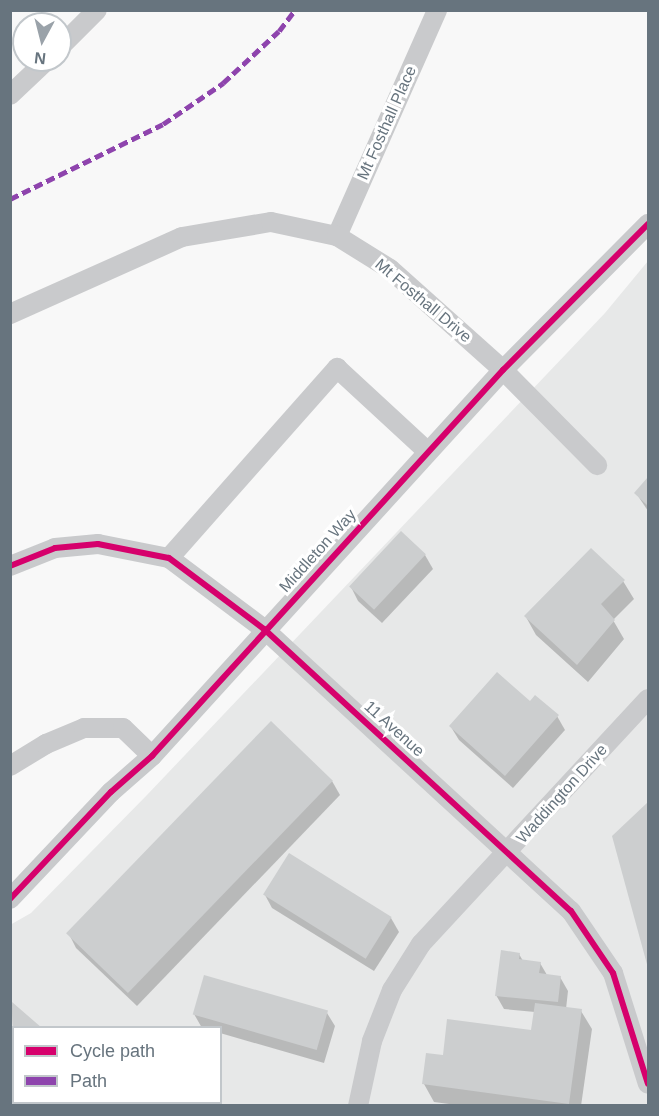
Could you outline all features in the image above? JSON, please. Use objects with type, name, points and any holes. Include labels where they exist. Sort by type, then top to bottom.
[{"type":"street","points":[[72,35],[97,10]]},
{"type":"street","name":"Mt Fosthall Place","points":[[338,236],[437,10]]},
{"type":"street","points":[[10,95],[34,72]]},
{"type":"street","name":"Mt Fosthall Drive","points":[[10,314],[182,237],[271,222],[338,236],[390,269],[503,370],[597,465]]},
{"type":"street","name":"Middleton Way","points":[[10,899],[111,792],[152,756],[264,629],[503,370],[648,224]]},
{"type":"street","points":[[169,558],[337,368],[427,451]]},
{"type":"street","name":"11 Avenue","points":[[10,566],[55,548],[98,544],[169,558],[264,629],[571,911],[613,973],[648,1084]]},
{"type":"street","name":"Waddington Drive","points":[[358,1106],[372,1041],[392,990],[421,944],[509,852],[648,699]]},
{"type":"street","points":[[10,766],[46,744],[84,728],[123,728],[152,756]]},
{"type":"shaded area","points":[[648,261],[648,1105],[11,1105],[10,925],[31,913],[147,795],[605,313]]},
{"type":"building","points":[[648,477],[648,506],[634,493]]},
{"type":"building","points":[[401,531],[426,554],[374,610],[349,587]]},
{"type":"building","points":[[591,548],[625,580],[601,604],[615,620],[577,665],[524,616]]},
{"type":"building","points":[[497,672],[530,701],[535,695],[559,715],[505,776],[449,726]]},
{"type":"building","points":[[271,721],[333,781],[128,993],[66,933]]},
{"type":"building","points":[[648,802],[648,968],[612,836]]},
{"type":"building","points":[[289,853],[392,917],[366,959],[263,895]]},
{"type":"building","points":[[501,950],[520,953],[519,959],[541,962],[539,973],[561,976],[558,1002],[495,996]]},
{"type":"building","points":[[204,975],[328,1011],[317,1050],[193,1014]]},
{"type":"building","points":[[12,1002],[40,1026],[13,1026]]},
{"type":"building","points":[[535,1003],[582,1009],[569,1104],[422,1084],[426,1053],[443,1055],[447,1019],[531,1030]]},
{"type":"marked path","points":[[10,199],[163,124],[223,83],[279,31],[295,10]]},
{"type":"cycle path","points":[[10,899],[111,792],[152,756],[503,370],[648,224]]},
{"type":"cycle path","points":[[10,566],[55,548],[98,544],[169,558],[264,629],[571,911],[613,973],[648,1084]]}]
